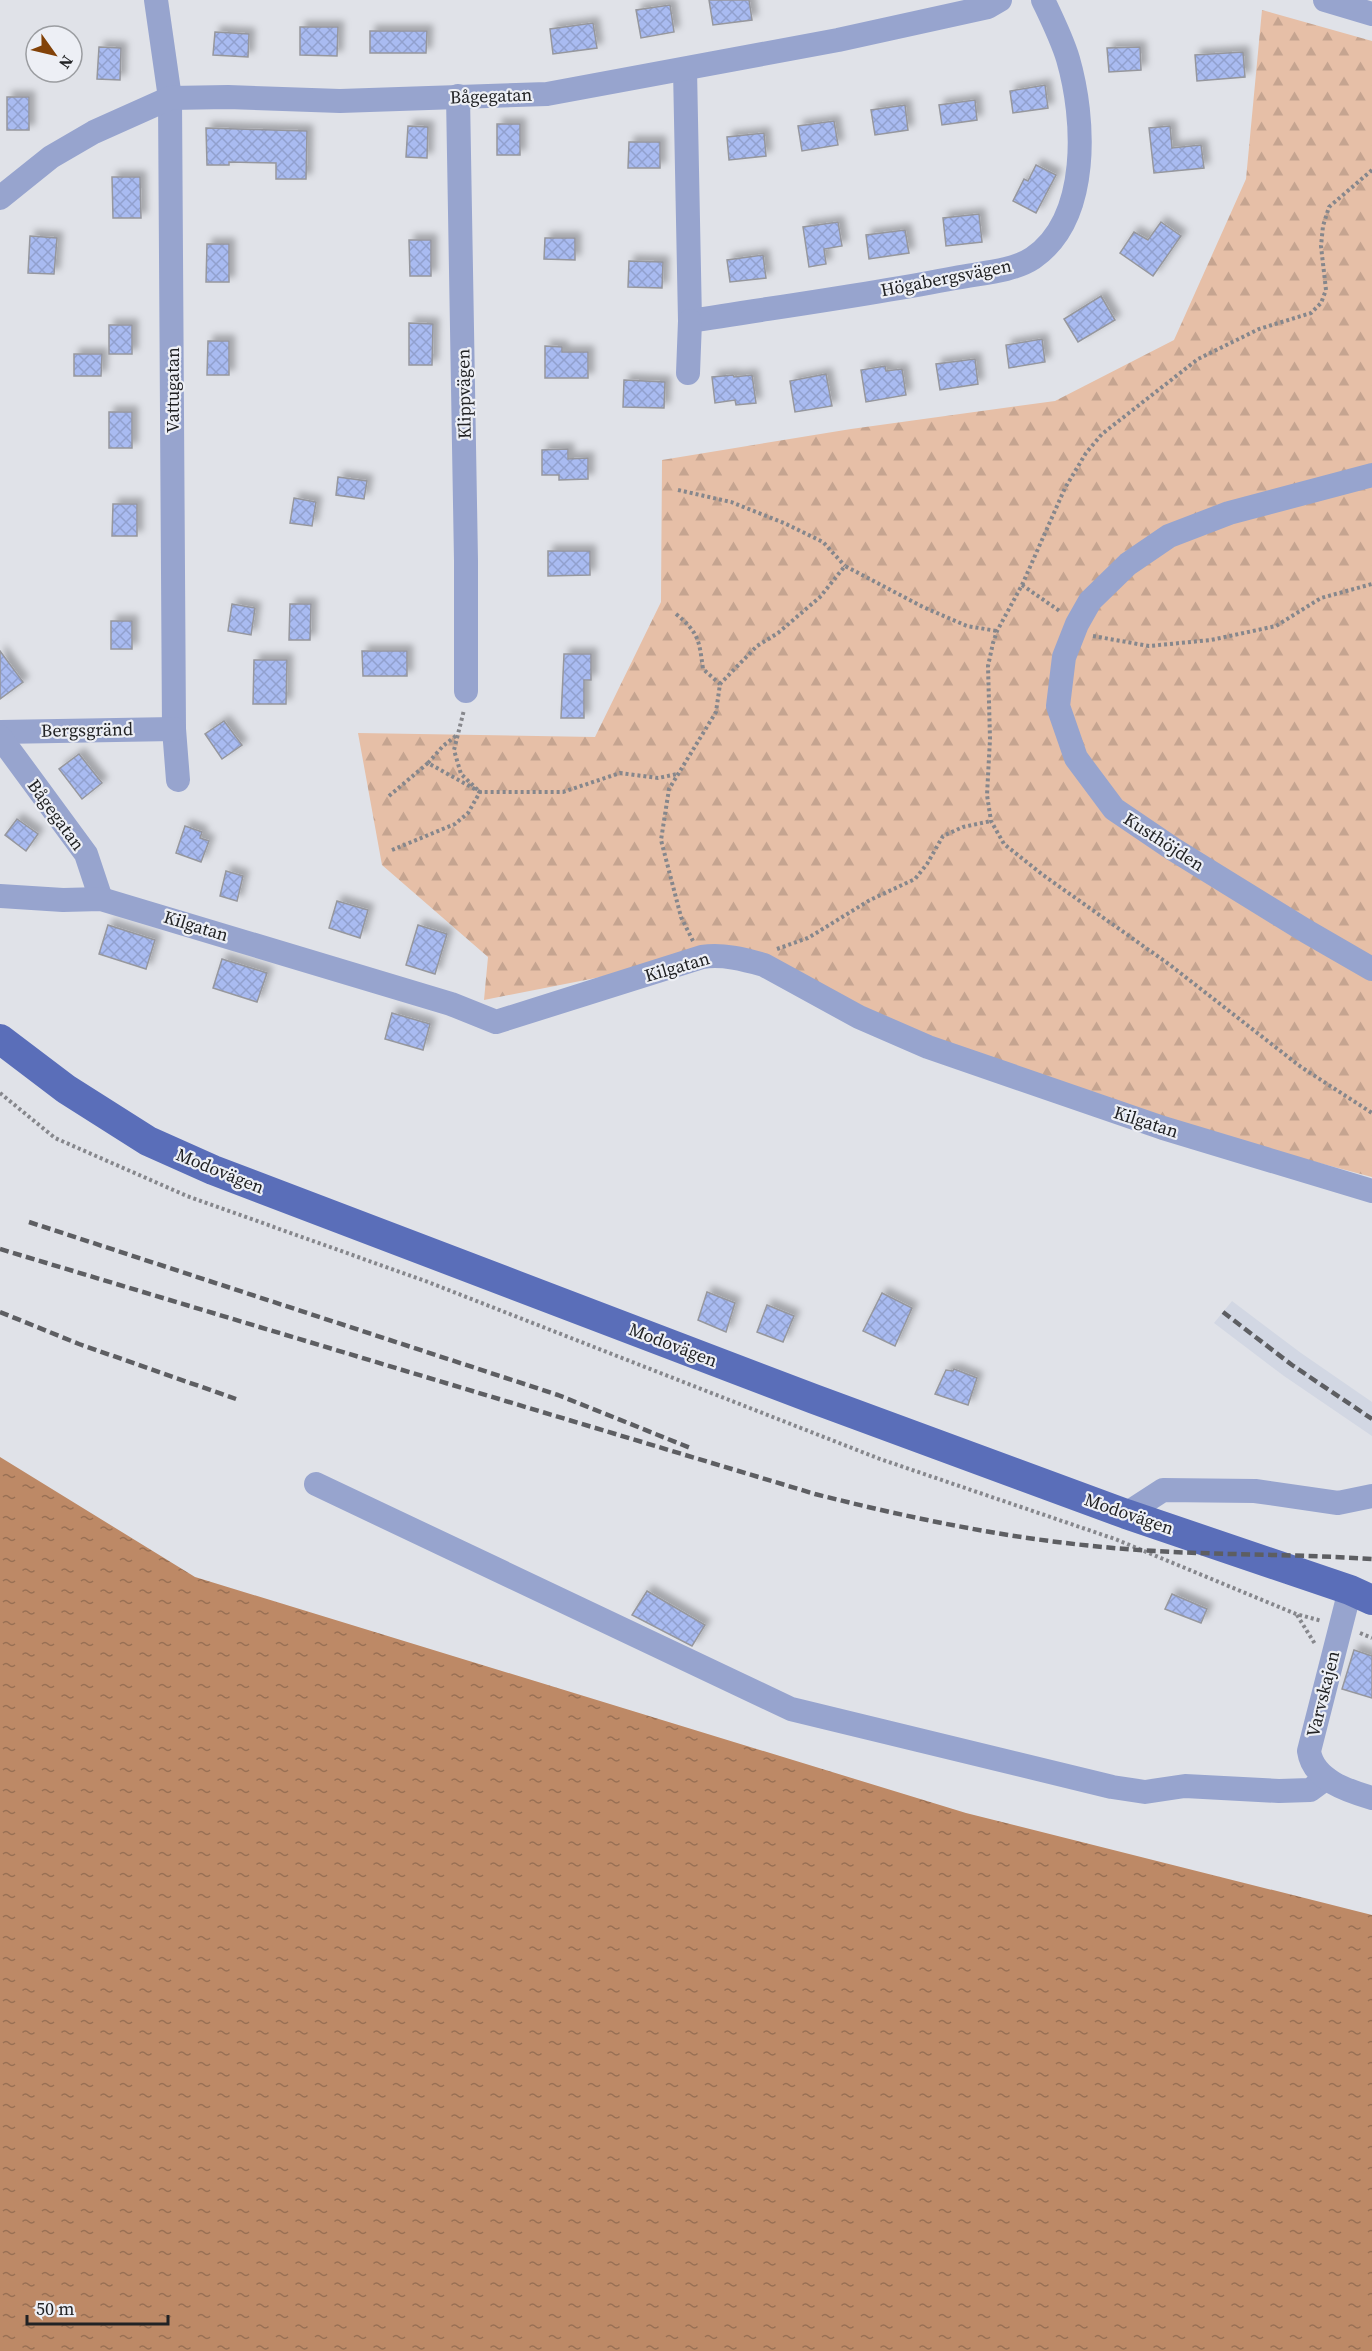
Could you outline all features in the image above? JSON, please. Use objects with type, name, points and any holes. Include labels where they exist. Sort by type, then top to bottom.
[{"type":"main road","name":"Modovägen","points":[[0,1039],[66,1089],[148,1141],[213,1170],[803,1395],[1126,1514],[1361,1595]]},
{"type":"street","name":"Vattugatan","points":[[156,0],[170,98],[174,729],[178,780]]},
{"type":"street","name":"Bågegatan","points":[[0,198],[51,158],[94,132],[170,98],[228,97],[340,101],[547,94],[838,40],[988,6],[1000,0]]},
{"type":"street","name":"Högabergsvägen","points":[[690,321],[910,287],[1009,268],[1035,257],[1048,244],[1063,221],[1077,187],[1079,167],[1074,84],[1067,57],[1043,0]]},
{"type":"street","points":[[1325,0],[1372,14]]},
{"type":"street","points":[[685,69],[690,321],[688,373]]},
{"type":"street","name":"Klippvägen","points":[[458,96],[466,692]]},
{"type":"street","name":"Kusthöjden","points":[[1372,475],[1229,513],[1169,536],[1128,564],[1090,601],[1077,624],[1064,657],[1058,706],[1076,758],[1114,809],[1173,849],[1372,969]]},
{"type":"street","name":"Bergsgränd","points":[[0,732],[174,729]]},
{"type":"street","name":"Bågegatan","points":[[0,736],[86,854],[101,899]]},
{"type":"street","name":"Kilgatan","points":[[0,896],[63,900],[101,899],[451,1004],[496,1022],[702,957],[719,955],[748,960],[764,965],[859,1017],[928,1047],[1163,1128],[1372,1191]]},
{"type":"street","points":[[316,1484],[791,1709],[1112,1787],[1145,1792],[1185,1786],[1280,1791],[1310,1790],[1325,1779],[1372,1798]]},
{"type":"street","points":[[1126,1514],[1163,1491],[1255,1491],[1338,1503],[1372,1496]]},
{"type":"street","name":"Varvskajen","points":[[1325,1779],[1310,1758],[1309,1747],[1361,1595]]},
{"type":"path","points":[[1372,170],[1329,207],[1323,226],[1321,246],[1326,290],[1321,303],[1311,313],[1260,329],[1198,360],[1102,434],[1086,453],[1065,488],[1022,585],[997,631],[988,666],[990,738],[987,795],[991,820],[1004,844],[1043,875],[1170,965],[1301,1067],[1372,1113]]},
{"type":"path","points":[[678,490],[731,502],[784,523],[823,542],[845,566],[923,607],[967,626],[997,631]]},
{"type":"path","points":[[702,957],[681,917],[661,840],[669,789],[716,712],[720,684],[757,646],[778,633],[820,597],[845,566]]},
{"type":"path","points":[[1022,585],[1092,635],[1149,646],[1211,640],[1276,626],[1321,598],[1372,584]]},
{"type":"path","points":[[676,614],[693,628],[699,643],[703,669],[720,684]]},
{"type":"path","points":[[466,692],[463,718],[454,750],[461,774],[480,792]]},
{"type":"path","points":[[389,796],[458,734]]},
{"type":"path","points":[[428,763],[480,792],[563,792],[620,773],[658,778],[677,774]]},
{"type":"path","points":[[392,849],[455,824],[468,813],[480,792]]},
{"type":"path","points":[[748,960],[808,938],[870,900],[915,879],[927,864],[943,836],[963,827],[991,820]]},
{"type":"path","points":[[0,1094],[55,1138],[187,1196],[428,1282],[880,1459],[1115,1539],[1296,1614]]},
{"type":"shaded area","points":[[1232,1301],[1301,1353],[1372,1402],[1372,1436],[1284,1376],[1214,1323]]},
{"type":"green space","points":[[1262,10],[1372,41],[1372,1177],[1244,1143],[928,1047],[764,965],[702,957],[484,1000],[488,957],[382,865],[358,733],[595,737],[661,602],[662,460],[851,429],[1055,401],[1174,340],[1246,179]]},
{"type":"water","points":[[0,1457],[195,1577],[966,1813],[1372,1915],[1372,2351],[0,2351]]},
{"type":"building","points":[[709,0],[749,0],[752,20],[713,25]]},
{"type":"building","points":[[670,5],[674,32],[641,38],[636,10]]},
{"type":"building","points":[[593,23],[597,48],[553,54],[550,29]]},
{"type":"building","points":[[300,27],[338,27],[337,56],[300,55]]},
{"type":"building","points":[[370,31],[427,31],[426,53],[370,53]]},
{"type":"building","points":[[215,32],[249,34],[248,57],[213,55]]},
{"type":"building","points":[[99,47],[121,48],[120,80],[97,79]]},
{"type":"building","points":[[1140,47],[1141,70],[1109,72],[1107,48]]},
{"type":"building","points":[[1243,52],[1245,77],[1197,81],[1195,55]]},
{"type":"building","points":[[1045,85],[1048,108],[1013,113],[1010,91]]},
{"type":"building","points":[[7,97],[29,97],[29,130],[7,130]]},
{"type":"building","points":[[975,100],[977,120],[942,125],[939,105]]},
{"type":"building","points":[[905,105],[908,130],[875,135],[871,110]]},
{"type":"building","points":[[834,121],[838,145],[802,151],[798,126]]},
{"type":"building","points":[[497,124],[520,124],[520,155],[497,155]]},
{"type":"building","points":[[408,126],[428,127],[427,158],[406,157]]},
{"type":"building","points":[[1170,126],[1172,148],[1201,145],[1204,168],[1154,173],[1149,128]]},
{"type":"building","points":[[206,128],[307,131],[306,179],[276,179],[276,163],[229,162],[229,165],[207,165]]},
{"type":"building","points":[[764,133],[766,156],[729,160],[727,137]]},
{"type":"building","points":[[629,142],[660,142],[660,168],[628,168]]},
{"type":"building","points":[[1036,165],[1056,175],[1036,213],[1013,201],[1024,179],[1028,181]]},
{"type":"building","points":[[112,177],[140,177],[141,218],[113,218]]},
{"type":"building","points":[[979,214],[982,242],[946,246],[943,218]]},
{"type":"building","points":[[838,222],[842,246],[824,249],[826,264],[809,267],[803,227]]},
{"type":"building","points":[[1161,222],[1181,236],[1153,276],[1120,253],[1134,232],[1148,240]]},
{"type":"building","points":[[905,230],[909,253],[869,259],[866,235]]},
{"type":"building","points":[[30,236],[57,238],[54,274],[28,273]]},
{"type":"building","points":[[545,238],[575,238],[575,260],[544,259]]},
{"type":"building","points":[[409,240],[431,240],[431,276],[410,276]]},
{"type":"building","points":[[207,244],[229,244],[229,282],[206,282]]},
{"type":"building","points":[[763,255],[766,278],[730,282],[727,260]]},
{"type":"building","points":[[629,261],[663,262],[662,288],[628,287]]},
{"type":"building","points":[[1101,296],[1115,320],[1078,342],[1064,319]]},
{"type":"building","points":[[409,323],[433,324],[432,365],[409,365]]},
{"type":"building","points":[[109,325],[132,325],[132,354],[109,354]]},
{"type":"building","points":[[1042,339],[1045,362],[1009,368],[1006,345]]},
{"type":"building","points":[[208,341],[229,341],[229,375],[207,375]]},
{"type":"building","points":[[545,346],[562,347],[562,352],[588,352],[588,378],[545,378]]},
{"type":"building","points":[[74,354],[102,354],[101,376],[74,376]]},
{"type":"building","points":[[975,359],[978,384],[940,390],[936,364]]},
{"type":"building","points":[[885,366],[886,371],[902,369],[906,395],[866,402],[861,370]]},
{"type":"building","points":[[826,374],[832,406],[795,412],[790,381]]},
{"type":"building","points":[[733,375],[734,377],[752,375],[756,403],[736,405],[735,400],[715,403],[712,377]]},
{"type":"building","points":[[624,380],[665,382],[664,408],[623,407]]},
{"type":"building","points":[[109,412],[132,412],[132,448],[109,448]]},
{"type":"building","points":[[568,449],[568,459],[588,458],[588,479],[559,480],[559,475],[542,475],[542,450]]},
{"type":"building","points":[[338,477],[367,481],[364,499],[336,495]]},
{"type":"building","points":[[294,498],[316,502],[312,526],[290,523]]},
{"type":"building","points":[[113,504],[137,504],[137,536],[112,536]]},
{"type":"building","points":[[548,551],[590,551],[590,575],[548,576]]},
{"type":"building","points":[[232,604],[255,608],[251,635],[228,631]]},
{"type":"building","points":[[290,604],[311,604],[310,640],[289,640]]},
{"type":"building","points":[[111,621],[132,621],[132,649],[111,649]]},
{"type":"building","points":[[0,651],[23,682],[0,699]]},
{"type":"building","points":[[362,651],[407,651],[407,676],[363,676]]},
{"type":"building","points":[[564,654],[591,654],[591,680],[584,680],[584,718],[561,718]]},
{"type":"building","points":[[254,660],[287,660],[286,704],[253,704]]},
{"type":"building","points":[[224,721],[242,745],[222,759],[205,734]]},
{"type":"building","points":[[79,754],[102,783],[82,799],[59,769]]},
{"type":"building","points":[[17,819],[38,834],[26,851],[5,835]]},
{"type":"building","points":[[185,826],[202,832],[200,838],[209,841],[201,862],[176,853]]},
{"type":"building","points":[[226,871],[243,876],[237,901],[220,896]]},
{"type":"building","points":[[337,901],[368,910],[360,938],[329,928]]},
{"type":"building","points":[[108,925],[155,940],[146,969],[99,954]]},
{"type":"building","points":[[418,925],[447,934],[435,974],[406,965]]},
{"type":"building","points":[[222,959],[267,973],[257,1002],[213,988]]},
{"type":"building","points":[[392,1013],[430,1024],[423,1050],[385,1039]]},
{"type":"building","points":[[707,1292],[735,1303],[726,1332],[698,1320]]},
{"type":"building","points":[[882,1293],[912,1308],[895,1346],[863,1331]]},
{"type":"building","points":[[767,1305],[794,1316],[783,1342],[757,1332]]},
{"type":"building","points":[[954,1369],[977,1378],[968,1405],[935,1394],[946,1370],[953,1371]]},
{"type":"building","points":[[647,1591],[705,1625],[692,1646],[632,1615]]},
{"type":"building","points":[[1172,1594],[1207,1609],[1201,1623],[1165,1609]]},
{"type":"building","points":[[1354,1650],[1372,1656],[1372,1698],[1342,1689]]},
{"type":"railway","points":[[29,1222],[558,1395],[693,1449]]},
{"type":"railway","points":[[0,1249],[815,1494],[886,1511],[994,1533],[1103,1547],[1170,1552],[1372,1559]]},
{"type":"railway","points":[[0,1312],[79,1344],[236,1399]]},
{"type":"railway","points":[[1223,1312],[1292,1365],[1372,1419]]}]
